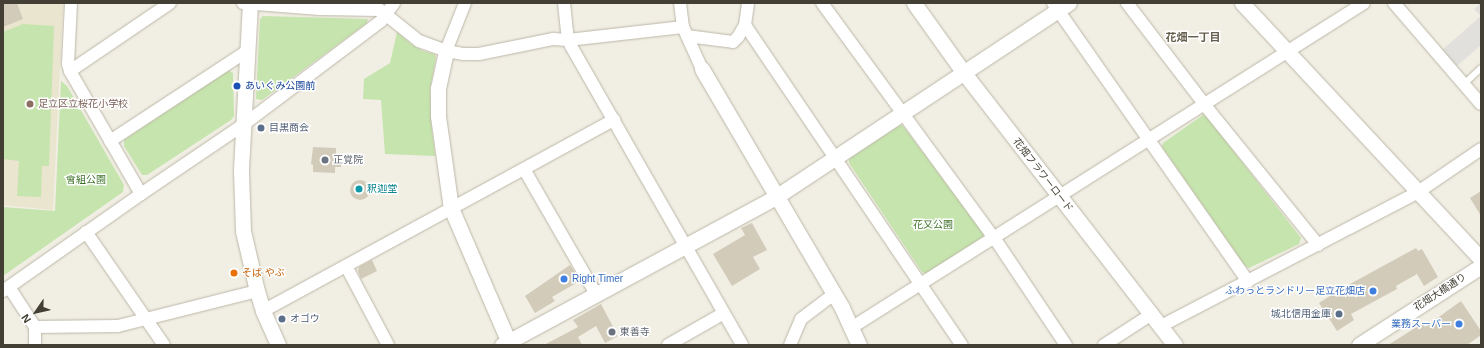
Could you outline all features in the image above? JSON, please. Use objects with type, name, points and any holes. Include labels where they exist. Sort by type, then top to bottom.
[{"type":"street","points":[[71,3],[68,64],[70,71],[140,194]]},
{"type":"street","points":[[70,71],[170,3]]},
{"type":"street","points":[[35,345],[35,327],[6,289],[140,194],[243,125],[381,21],[394,3]]},
{"type":"street","points":[[465,3],[446,51],[438,88],[438,116],[451,208],[507,344],[777,196],[964,73],[1060,5],[1148,141],[1248,282]]},
{"type":"street","points":[[564,3],[568,40],[742,345]]},
{"type":"street","points":[[680,3],[685,31],[702,69],[834,294],[859,345]]},
{"type":"street","points":[[278,345],[263,311],[243,231],[241,177],[247,51],[247,4],[324,6],[380,10],[419,41],[446,51],[463,54],[479,54],[553,39],[568,40],[685,31],[733,42],[738,37],[745,25],[748,3]]},
{"type":"street","points":[[822,3],[995,239],[1066,345]]},
{"type":"street","name":"花畑フラワーロード","points":[[914,3],[964,73],[1175,345]]},
{"type":"street","points":[[1127,3],[1205,105],[1318,245]]},
{"type":"street","points":[[1242,3],[1481,259]]},
{"type":"street","points":[[851,328],[995,239],[1364,3]]},
{"type":"street","points":[[1394,3],[1481,104]]},
{"type":"street","points":[[745,25],[962,345]]},
{"type":"street","points":[[110,141],[247,51]]},
{"type":"street","points":[[263,311],[614,120]]},
{"type":"street","points":[[1104,345],[1156,320],[1248,282],[1418,192],[1481,149]]},
{"type":"street","points":[[524,169],[596,294]]},
{"type":"street","points":[[86,232],[164,345]]},
{"type":"street","points":[[346,266],[388,345]]},
{"type":"street","name":"花畑大橋通り","points":[[1359,345],[1481,266]]},
{"type":"street","points":[[35,327],[118,326],[257,291]]},
{"type":"street","points":[[790,345],[801,319],[834,294]]},
{"type":"street","points":[[668,345],[724,313]]},
{"type":"lane","points":[[1464,84],[1481,68]]},
{"type":"shaded area","name":"足立区立桜花小学校","points":[[3,3],[63,3],[53,210],[3,205]]},
{"type":"shaded area","points":[[1481,3],[1481,16],[1474,9]]},
{"type":"shaded area","points":[[1481,16],[1481,45],[1457,66],[1442,50]]},
{"type":"green space","points":[[263,16],[368,19],[367,23],[262,100],[256,99],[260,19]]},
{"type":"green space","name":"足立区立桜花小学校","points":[[23,24],[54,26],[49,166],[42,166],[41,197],[17,196],[19,161],[3,159],[3,32]]},
{"type":"green space","points":[[397,32],[412,45],[423,51],[434,54],[436,57],[430,90],[431,121],[435,156],[385,154],[381,100],[363,99],[364,79],[390,63]]},
{"type":"green space","points":[[228,70],[233,73],[234,116],[231,120],[147,175],[142,175],[124,146],[124,140]]},
{"type":"green space","name":"會組公園","points":[[61,81],[67,86],[124,185],[123,192],[3,276],[3,207],[55,211]]},
{"type":"green space","points":[[1203,115],[1207,117],[1301,238],[1299,244],[1249,268],[1244,265],[1162,147],[1163,143]]},
{"type":"green space","name":"花又公園","points":[[900,125],[903,126],[984,233],[983,237],[926,274],[922,272],[849,163],[849,159]]},
{"type":"building","points":[[3,3],[17,3],[23,19],[3,27]]},
{"type":"building","points":[[313,147],[336,148],[336,155],[341,155],[341,167],[335,167],[335,173],[313,172],[313,165],[311,164]]},
{"type":"building","points":[[360,180],[367,183],[370,190],[367,197],[360,200],[353,197],[350,190],[353,183]]},
{"type":"building","points":[[1481,191],[1481,216],[1470,198]]},
{"type":"building","points":[[752,223],[767,250],[753,257],[760,269],[732,286],[713,254],[745,235],[741,228]]},
{"type":"building","points":[[1416,248],[1418,251],[1422,249],[1438,277],[1424,286],[1417,274],[1396,286],[1397,289],[1351,314],[1354,320],[1337,331],[1319,303],[1339,290]]},
{"type":"building","points":[[372,260],[377,271],[361,279],[358,271],[359,267]]},
{"type":"building","points":[[570,265],[578,277],[576,278],[578,282],[552,297],[555,301],[535,313],[525,296]]},
{"type":"building","points":[[1461,301],[1481,331],[1481,335],[1467,345],[1388,345],[1423,323],[1425,327]]},
{"type":"building","points":[[601,304],[618,336],[605,343],[596,326],[578,337],[582,345],[544,345],[578,327],[573,320]]},
{"type":"place","name":"あいぐみ公園前","points":[[237,86]]},
{"type":"place","name":"足立区立桜花小学校","points":[[30,104]]},
{"type":"place","name":"目黒商会","points":[[261,128]]},
{"type":"place","name":"正覚院","points":[[325,160]]},
{"type":"place","name":"釈迦堂","points":[[359,189]]},
{"type":"place","name":"そば やぶ","points":[[234,273]]},
{"type":"place","name":"Right Timer","points":[[564,279]]},
{"type":"place","name":"ふわっとランドリー足立花畑店","points":[[1373,291]]},
{"type":"place","name":"城北信用金庫","points":[[1339,314]]},
{"type":"place","name":"オゴウ","points":[[282,319]]},
{"type":"place","name":"業務スーパー","points":[[1459,324]]},
{"type":"place","name":"東善寺","points":[[612,332]]},
{"type":"district","name":"花畑一丁目","points":[[1193,37]]}]
